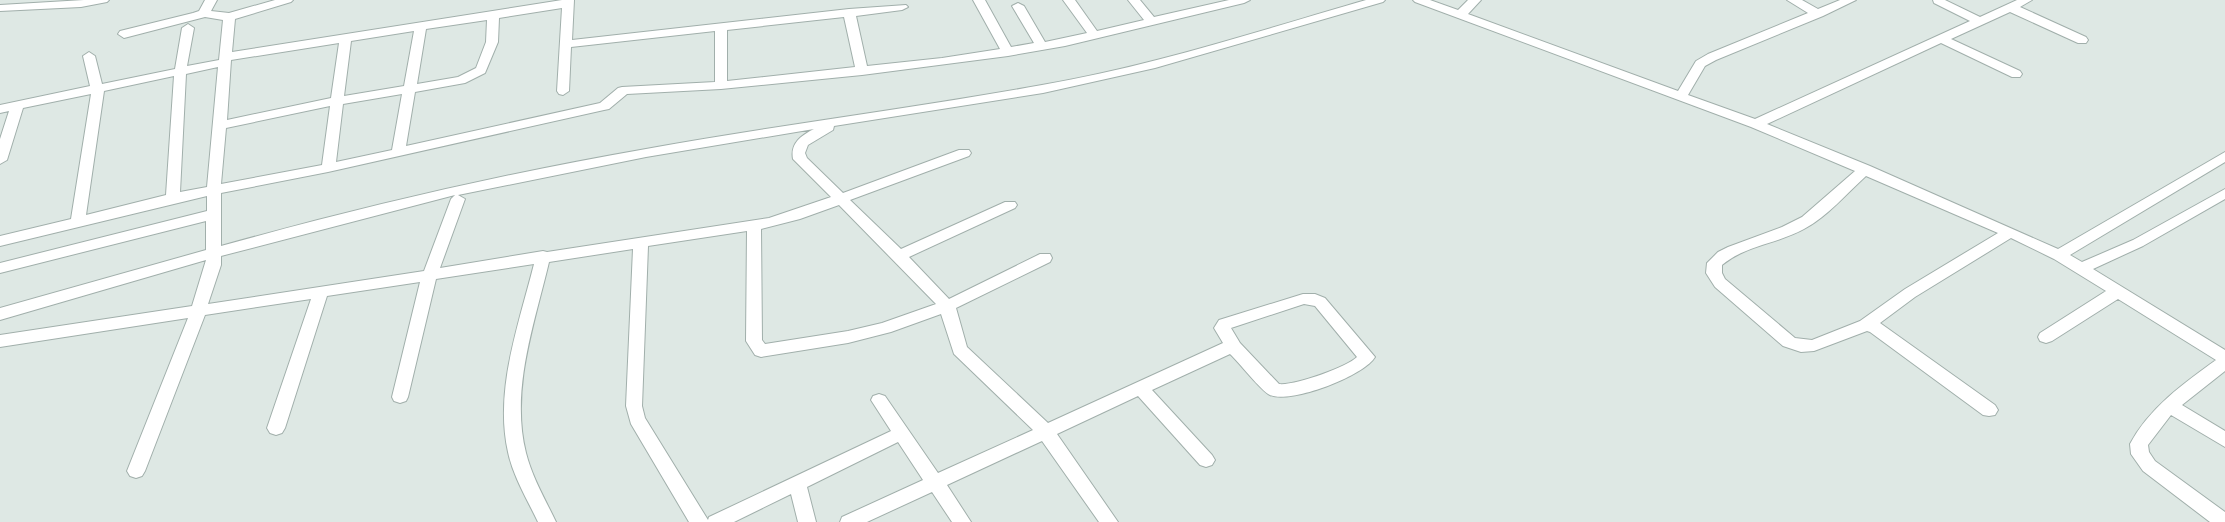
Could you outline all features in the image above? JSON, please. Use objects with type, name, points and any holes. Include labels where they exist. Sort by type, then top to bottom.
[{"type":"street","points":[[0,8],[81,4],[103,0]]},
{"type":"street","points":[[204,13],[211,0]]},
{"type":"street","points":[[124,34],[204,13],[229,17],[287,0]]},
{"type":"street","points":[[980,0],[1008,52]]},
{"type":"street","points":[[1070,0],[1094,35]]},
{"type":"street","points":[[1134,0],[1152,22]]},
{"type":"street","points":[[0,241],[78,220],[173,198],[328,168],[604,106],[622,91],[627,90],[721,84],[942,62],[1041,46],[1152,22],[1200,4],[1244,0]]},
{"type":"street","points":[[0,314],[394,205],[512,178],[839,121],[1043,89],[1113,74],[1379,0]]},
{"type":"street","points":[[1419,0],[1756,124],[2010,232],[2059,255],[2225,358]]},
{"type":"street","points":[[1460,15],[1476,0]]},
{"type":"street","points":[[1793,0],[1819,14]]},
{"type":"street","points":[[1681,96],[1700,64],[1712,57],[1850,0]]},
{"type":"street","points":[[1756,124],[2026,0]]},
{"type":"street","points":[[1938,1],[1979,21]]},
{"type":"street","points":[[0,109],[180,73],[225,59],[346,37],[568,2],[563,90]]},
{"type":"street","points":[[566,44],[902,6]]},
{"type":"street","points":[[1018,6],[1041,46]]},
{"type":"street","points":[[2010,7],[2082,40]]},
{"type":"street","points":[[849,12],[862,71]]},
{"type":"street","points":[[219,126],[337,101],[460,80],[481,70],[492,42],[493,15]]},
{"type":"street","points":[[136,471],[199,310],[213,265],[215,253],[214,190],[229,17]]},
{"type":"street","points":[[398,152],[421,26]]},
{"type":"street","points":[[721,26],[721,84]]},
{"type":"street","points":[[173,198],[180,73],[188,28]]},
{"type":"street","points":[[328,168],[346,37]]},
{"type":"street","points":[[1942,39],[2016,74]]},
{"type":"street","points":[[78,220],[97,89],[89,56]]},
{"type":"street","points":[[0,160],[17,106]]},
{"type":"street","points":[[839,121],[807,138],[799,145],[800,159],[948,306],[960,350],[1046,431],[1109,522]]},
{"type":"street","points":[[0,341],[544,256],[754,226],[795,216],[964,153]]},
{"type":"street","points":[[2059,255],[2225,156]]},
{"type":"street","points":[[1865,169],[1803,223],[1725,254],[1715,263],[1714,273],[1720,283],[1789,342],[1797,346],[1814,345],[1866,325],[1910,293],[2010,232]]},
{"type":"street","points":[[2081,268],[2138,243],[2225,193]]},
{"type":"street","points":[[400,397],[430,274],[458,199]]},
{"type":"street","points":[[899,256],[1010,205]]},
{"type":"street","points":[[0,268],[214,214]]},
{"type":"street","points":[[754,226],[754,342],[761,350],[848,337],[885,328],[948,306],[1046,258]]},
{"type":"street","points":[[641,242],[634,406],[637,419],[700,522]]},
{"type":"street","points":[[544,256],[515,380],[513,410],[515,446],[547,522]]},
{"type":"street","points":[[276,428],[321,291]]},
{"type":"street","points":[[2046,337],[2118,291]]},
{"type":"street","points":[[1309,298],[1320,302],[1368,357],[1360,364],[1294,390],[1281,392],[1274,390],[1232,345],[1232,342],[1222,331],[1225,324],[1309,298]]},
{"type":"street","points":[[1866,325],[1880,330],[1989,410]]},
{"type":"street","points":[[849,522],[934,481],[1141,389],[1232,345]]},
{"type":"street","points":[[2224,522],[2161,477],[2149,466],[2140,454],[2139,444],[2170,406],[2187,390],[2225,362]]},
{"type":"street","points":[[1141,389],[1206,460]]},
{"type":"street","points":[[879,400],[962,522]]},
{"type":"street","points":[[2170,406],[2225,440]]},
{"type":"street","points":[[716,522],[902,433]]},
{"type":"street","points":[[797,483],[807,522]]}]
